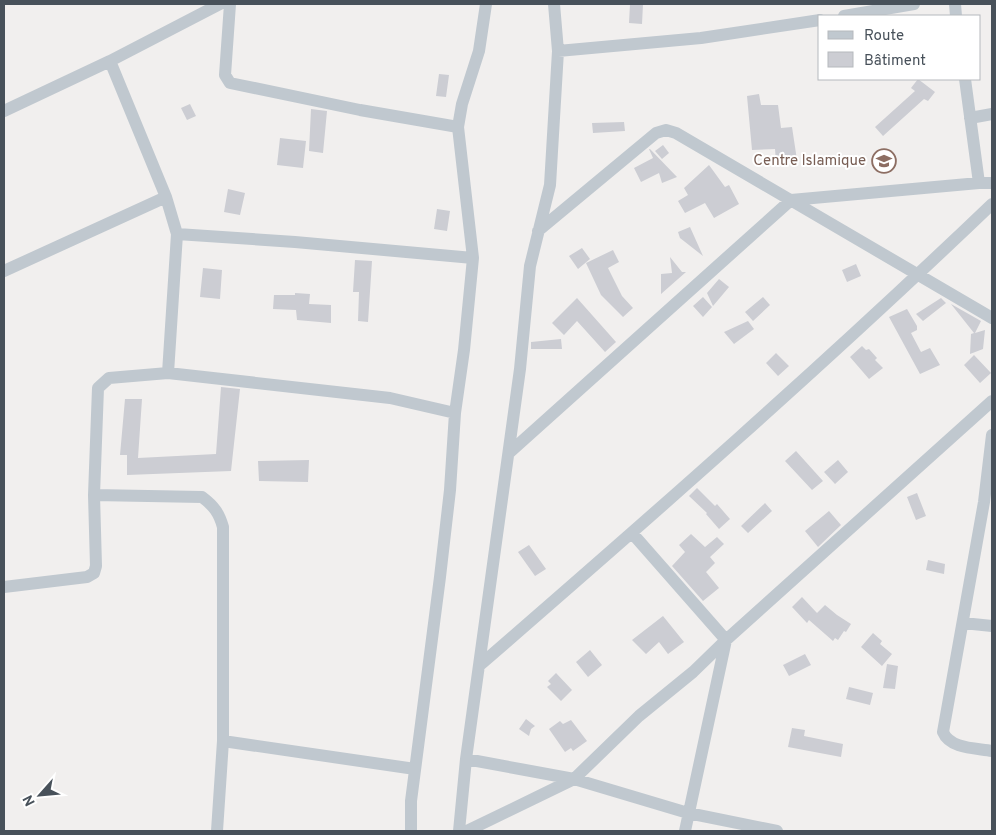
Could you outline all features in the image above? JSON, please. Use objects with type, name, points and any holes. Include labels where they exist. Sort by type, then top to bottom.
[{"type":"street","points":[[4,111],[110,61],[220,4]]},
{"type":"street","points":[[230,4],[225,75],[230,84],[458,127]]},
{"type":"street","points":[[411,831],[411,801],[450,490],[455,413],[464,350],[473,258],[458,127],[462,104],[479,51],[486,4]]},
{"type":"street","points":[[459,831],[466,759],[510,452],[530,266],[550,185],[558,50],[554,4]]},
{"type":"street","points":[[849,15],[885,7],[914,4]]},
{"type":"street","points":[[558,50],[701,38],[818,20]]},
{"type":"street","points":[[110,61],[166,197],[177,234],[168,373]]},
{"type":"street","points":[[965,80],[979,183]]},
{"type":"street","points":[[970,118],[992,114]]},
{"type":"street","points":[[538,231],[656,133],[666,130],[676,133],[992,318]]},
{"type":"street","points":[[510,452],[791,200],[992,183]]},
{"type":"street","points":[[4,272],[166,197]]},
{"type":"street","points":[[480,665],[632,533],[918,275],[992,204]]},
{"type":"street","points":[[177,234],[295,242],[473,258]]},
{"type":"street","points":[[4,587],[88,577],[94,573],[96,566],[94,495],[98,388],[109,378],[168,373],[390,398],[455,413]]},
{"type":"street","points":[[467,831],[574,779],[639,716],[693,672],[726,640],[992,401]]},
{"type":"street","points":[[992,435],[988,502],[943,732],[946,739],[952,744],[992,751]]},
{"type":"street","points":[[94,495],[202,497],[212,505],[219,516],[223,527],[223,741],[217,831]]},
{"type":"street","points":[[632,533],[726,640]]},
{"type":"street","points":[[963,623],[992,626]]},
{"type":"street","points":[[685,831],[726,640]]},
{"type":"street","points":[[223,741],[415,769]]},
{"type":"street","points":[[466,759],[574,779],[688,813],[777,831]]},
{"type":"building","points":[[630,4],[643,4],[642,24],[629,23]]},
{"type":"building","points":[[439,74],[449,75],[446,97],[436,96]]},
{"type":"building","points":[[919,80],[935,92],[928,101],[924,99],[883,136],[875,127],[915,91],[911,88]]},
{"type":"building","points":[[759,94],[761,105],[778,105],[781,128],[792,127],[797,160],[776,162],[775,149],[752,150],[747,96]]},
{"type":"building","points":[[190,104],[196,116],[187,120],[181,108]]},
{"type":"building","points":[[311,109],[327,111],[323,153],[309,151]]},
{"type":"building","points":[[624,122],[625,131],[593,133],[592,123]]},
{"type":"building","points":[[280,138],[306,141],[303,168],[277,165]]},
{"type":"building","points":[[663,145],[669,153],[662,159],[655,151]]},
{"type":"building","points":[[649,149],[677,177],[662,183],[659,173],[641,182],[634,168],[653,158]]},
{"type":"building","points":[[709,165],[725,187],[729,185],[739,204],[714,218],[705,203],[685,213],[678,201],[688,195],[684,188]]},
{"type":"building","points":[[228,189],[245,193],[240,215],[224,212]]},
{"type":"building","points":[[437,209],[450,211],[447,231],[434,229]]},
{"type":"building","points":[[690,227],[703,256],[680,238],[678,232]]},
{"type":"building","points":[[582,248],[590,259],[578,269],[569,256]]},
{"type":"building","points":[[613,250],[619,262],[608,268],[622,296],[633,308],[623,317],[601,295],[586,263]]},
{"type":"building","points":[[670,257],[682,272],[686,272],[661,294],[661,274],[672,273]]},
{"type":"building","points":[[355,260],[372,261],[368,322],[358,321],[359,292],[353,292]]},
{"type":"building","points":[[856,264],[861,276],[847,282],[842,270]]},
{"type":"building","points":[[203,268],[222,270],[220,299],[200,297]]},
{"type":"building","points":[[719,279],[729,287],[713,306],[707,293]]},
{"type":"building","points":[[295,293],[310,294],[309,304],[331,305],[331,323],[297,320],[296,310],[273,309],[274,295],[295,295]]},
{"type":"building","points":[[703,297],[712,307],[703,317],[693,306]]},
{"type":"building","points":[[763,297],[770,305],[753,321],[745,312]]},
{"type":"building","points":[[577,298],[616,342],[605,352],[577,321],[564,335],[552,323]]},
{"type":"building","points":[[941,298],[946,303],[923,321],[916,314]]},
{"type":"building","points":[[951,304],[981,321],[975,333],[985,330],[983,349],[970,354],[971,334],[974,333]]},
{"type":"building","points":[[907,309],[917,326],[917,330],[911,333],[921,352],[930,348],[940,365],[920,374],[889,317]]},
{"type":"building","points":[[748,321],[754,329],[734,344],[724,332]]},
{"type":"building","points":[[561,339],[562,349],[531,349],[531,342]]},
{"type":"building","points":[[862,346],[866,350],[869,349],[877,358],[875,360],[883,368],[869,379],[850,357]]},
{"type":"building","points":[[776,353],[789,366],[778,376],[766,363]]},
{"type":"building","points":[[974,355],[991,373],[980,383],[964,365]]},
{"type":"building","points":[[221,387],[240,389],[231,471],[127,475],[127,455],[120,455],[125,399],[142,399],[138,458],[216,454]]},
{"type":"building","points":[[796,451],[823,481],[812,490],[785,461]]},
{"type":"building","points":[[309,460],[308,482],[259,481],[258,461]]},
{"type":"building","points":[[838,460],[848,472],[835,484],[824,472]]},
{"type":"building","points":[[697,488],[715,506],[717,504],[730,519],[719,529],[707,513],[689,496]]},
{"type":"building","points":[[917,493],[926,516],[916,520],[907,497]]},
{"type":"building","points":[[765,503],[772,511],[748,533],[741,526]]},
{"type":"building","points":[[829,511],[841,525],[818,547],[805,531]]},
{"type":"building","points":[[691,534],[705,547],[717,537],[724,544],[710,557],[715,563],[706,572],[719,588],[703,601],[672,566],[685,552],[679,545]]},
{"type":"building","points":[[529,545],[546,569],[535,576],[518,552]]},
{"type":"building","points":[[928,560],[945,564],[944,574],[926,570]]},
{"type":"building","points":[[802,597],[817,613],[825,605],[851,624],[846,632],[844,631],[838,640],[835,638],[833,641],[809,620],[807,623],[792,607]]},
{"type":"building","points":[[663,616],[684,642],[668,654],[659,642],[646,654],[632,640]]},
{"type":"building","points":[[873,633],[882,641],[880,644],[892,654],[882,666],[861,647]]},
{"type":"building","points":[[590,650],[602,665],[588,677],[576,662]]},
{"type":"building","points":[[805,654],[811,665],[789,676],[783,665]]},
{"type":"building","points":[[887,664],[898,666],[895,689],[883,688]]},
{"type":"building","points":[[556,673],[572,690],[561,701],[547,687],[551,684],[548,681]]},
{"type":"building","points":[[849,687],[873,693],[870,705],[846,699]]},
{"type":"building","points":[[526,719],[535,726],[531,729],[529,736],[519,729]]},
{"type":"building","points":[[571,720],[587,741],[573,751],[571,748],[565,752],[549,729],[560,721],[563,724]]},
{"type":"building","points":[[792,728],[805,730],[804,736],[843,744],[841,757],[788,747]]},
{"type":"place","name":"Centre Islamique","points":[[884,161]]}]
